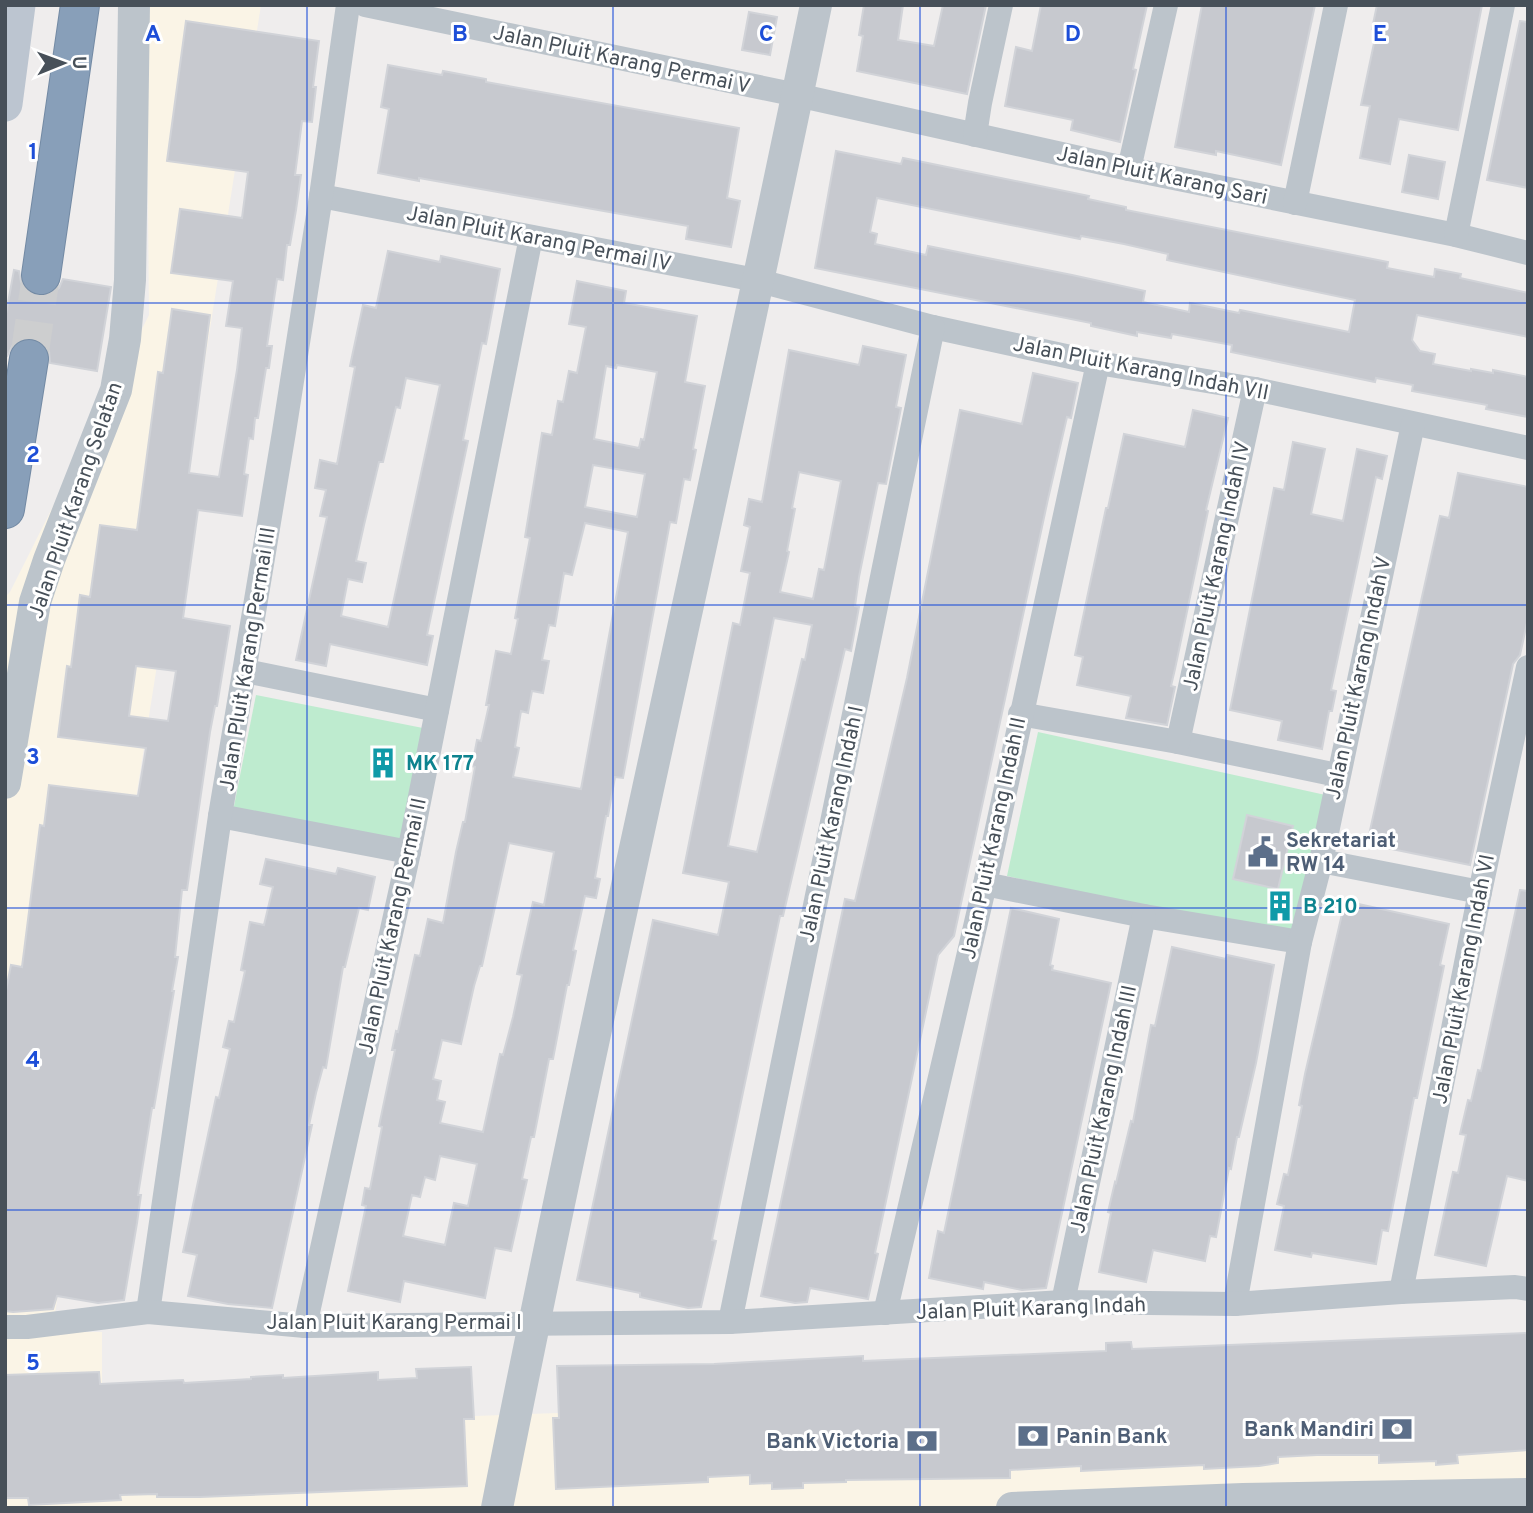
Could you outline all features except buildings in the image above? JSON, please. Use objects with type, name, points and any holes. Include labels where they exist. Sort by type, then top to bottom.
[{"type":"highway","points":[[41,275],[80,5]]},
{"type":"highway","points":[[5,509],[29,359]]},
{"type":"main road","points":[[5,104],[18,5]]},
{"type":"street","name":"Jalan Pluit Karang Selatan","points":[[5,783],[35,602],[116,390],[125,340],[130,268],[134,5]]},
{"type":"street","name":"Jalan Pluit Karang Permai III","points":[[148,1312],[220,816],[321,196],[348,5]]},
{"type":"street","name":"Jalan Pluit Karang Permai V","points":[[365,5],[797,95]]},
{"type":"street","points":[[497,1508],[533,1323],[816,5]]},
{"type":"street","points":[[975,135],[1001,5]]},
{"type":"street","points":[[1129,169],[1166,5]]},
{"type":"street","points":[[1295,203],[1336,5]]},
{"type":"street","points":[[1456,235],[1503,5]]},
{"type":"street","name":"Jalan Pluit Karang Sari","points":[[797,95],[1129,169],[1456,235],[1528,253]]},
{"type":"street","name":"Jalan Pluit Karang Permai IV","points":[[321,196],[757,280]]},
{"type":"street","name":"Jalan Pluit Karang Permai II","points":[[306,1326],[409,852],[531,237]]},
{"type":"street","name":"Jalan Pluit Karang Indah VII","points":[[757,280],[933,327],[1098,363],[1255,389],[1528,448]]},
{"type":"street","name":"Jalan Pluit Karang Indah I","points":[[730,1322],[933,327]]},
{"type":"street","name":"Jalan Pluit Karang Indah II","points":[[885,1313],[985,884],[1098,363]]},
{"type":"street","name":"Jalan Pluit Karang Indah IV","points":[[1178,742],[1255,389]]},
{"type":"street","name":"Jalan Pluit Karang Indah V","points":[[1235,1304],[1300,942],[1321,861],[1413,424]]},
{"type":"street","name":"Jalan Pluit Karang Indah VI","points":[[1401,1292],[1480,892],[1528,667]]},
{"type":"street","points":[[245,671],[437,710]]},
{"type":"street","points":[[1020,714],[1178,742],[1337,775]]},
{"type":"street","points":[[220,816],[409,852]]},
{"type":"street","points":[[1321,861],[1480,892]]},
{"type":"street","points":[[985,884],[1144,916],[1300,942]]},
{"type":"street","name":"Jalan Pluit Karang Indah III","points":[[1063,1302],[1144,916]]},
{"type":"street","name":"Jalan Pluit Karang Indah","points":[[533,1323],[730,1322],[1063,1302],[1235,1304],[1401,1292],[1515,1287],[1528,1289]]},
{"type":"street","name":"Jalan Pluit Karang Permai I","points":[[5,1327],[27,1327],[148,1312],[306,1326],[533,1323]]},
{"type":"street","points":[[1012,1508],[1243,1499],[1528,1494]]},
{"type":"shaded area","points":[[146,5],[261,5],[52,1332],[102,1332],[102,1429],[1528,1379],[1528,1508],[5,1508],[5,597],[10,592],[149,315]]},
{"type":"green space","points":[[256,695],[433,730],[407,857],[231,821]]},
{"type":"green space","points":[[1038,732],[1330,796],[1298,941],[1007,876]]},
{"type":"tunnel","points":[[29,359],[41,275]]},
{"type":"place","name":"MK 177","points":[[383,763]]},
{"type":"place","name":"Sekretariat RW 14","points":[[1263,852]]},
{"type":"place","name":"B 210","points":[[1280,906]]},
{"type":"place","name":"Bank Mandiri","points":[[1397,1429]]},
{"type":"place","name":"Panin Bank","points":[[1033,1436]]},
{"type":"place","name":"Bank Victoria","points":[[922,1441]]}]
